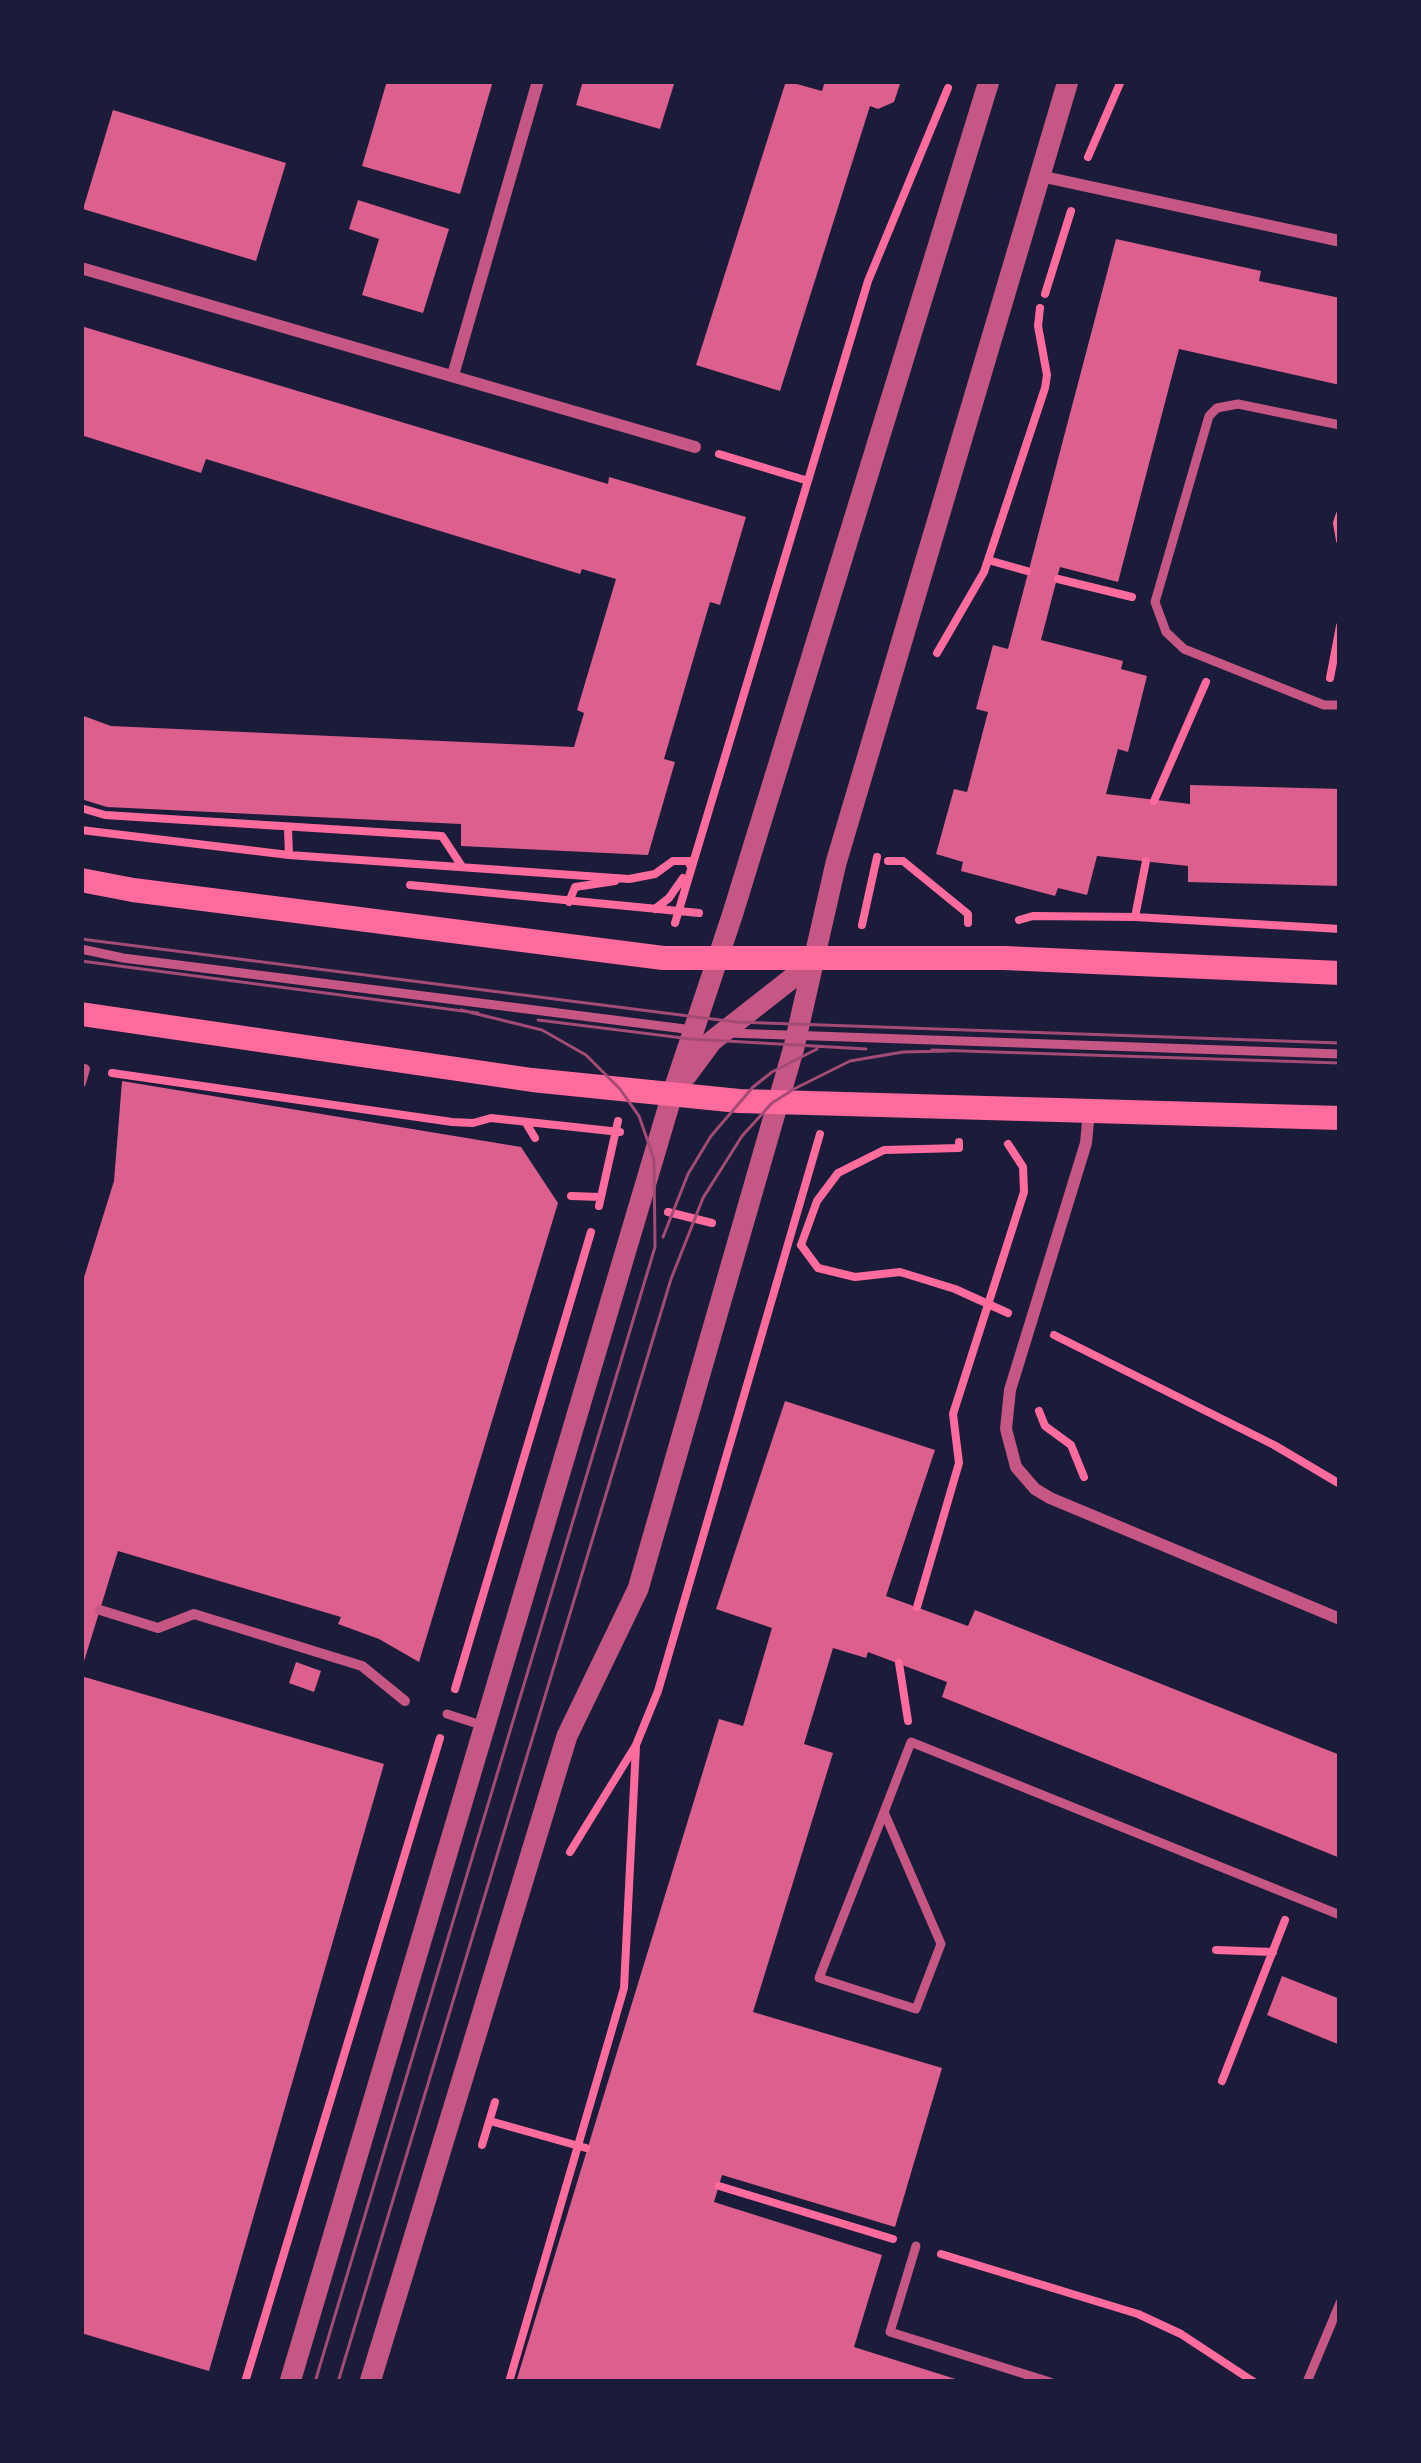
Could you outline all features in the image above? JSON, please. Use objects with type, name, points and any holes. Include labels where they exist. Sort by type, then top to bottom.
[{"type":"main road","points":[[81,880],[642,956],[814,961],[1004,958],[1340,973]]},
{"type":"main road","points":[[81,1014],[532,1080],[778,1104],[1340,1118]]},
{"type":"street","points":[[452,375],[538,81]]},
{"type":"street","points":[[290,2382],[672,1095],[718,960],[988,81]]},
{"type":"street","points":[[370,2382],[567,1736],[638,1589],[796,1038],[836,863],[1068,81]]},
{"type":"street","points":[[1040,176],[1340,241]]},
{"type":"street","points":[[81,268],[694,447]]},
{"type":"street","points":[[672,1095],[712,1041],[814,961]]},
{"type":"street","points":[[81,1083],[85,1069]]},
{"type":"street","points":[[1089,1112],[1086,1142],[1010,1390],[1006,1419],[1012,1458],[1035,1489],[1340,1619]]},
{"type":"street","points":[[100,1610],[158,1628],[194,1613],[362,1666],[405,1701]]},
{"type":"lane","points":[[1340,425],[1238,404],[1217,408],[1209,416],[1155,602],[1162,624],[1178,644],[1214,663],[1324,705],[1340,705]]},
{"type":"lane","points":[[81,950],[694,1030],[796,1038],[1340,1054]]},
{"type":"lane","points":[[447,1714],[487,1726]]},
{"type":"lane","points":[[884,1812],[941,1944],[916,2009],[819,1978],[911,1742],[1340,1915]]},
{"type":"lane","points":[[916,2246],[890,2332],[1050,2382]]},
{"type":"lane","points":[[1307,2382],[1340,2302]]},
{"type":"path","points":[[681,902],[868,280],[950,81]]},
{"type":"path","points":[[1091,147],[1121,81]]},
{"type":"path","points":[[929,669],[973,596],[988,560],[1047,381],[1038,315],[1068,221]]},
{"type":"path","points":[[694,447],[805,479]]},
{"type":"path","points":[[1340,514],[1340,540]]},
{"type":"path","points":[[988,560],[1028,571]]},
{"type":"path","points":[[1058,579],[1155,602]]},
{"type":"path","points":[[1324,705],[1340,626]]},
{"type":"path","points":[[1154,801],[1214,663]]},
{"type":"path","points":[[81,808],[105,815],[442,836],[462,866]]},
{"type":"path","points":[[288,828],[290,855]]},
{"type":"path","points":[[81,830],[290,855],[628,879]]},
{"type":"path","points":[[569,899],[575,887],[655,874],[673,861],[692,861]]},
{"type":"path","points":[[655,909],[678,889],[692,861]]},
{"type":"path","points":[[888,861],[903,861],[968,914],[968,926],[984,926]]},
{"type":"path","points":[[1135,917],[1146,861]]},
{"type":"path","points":[[475,893],[670,911]]},
{"type":"path","points":[[1001,926],[1033,916],[1340,929]]},
{"type":"path","points":[[85,1069],[452,1121],[473,1123],[491,1118],[570,1128]]},
{"type":"path","points":[[526,1121],[535,1138]]},
{"type":"path","points":[[917,1606],[958,1463],[953,1414],[1024,1192],[1023,1167],[1007,1142]]},
{"type":"path","points":[[801,1245],[817,1201],[838,1173],[884,1150],[959,1148]]},
{"type":"path","points":[[245,2382],[602,1197],[602,1180]]},
{"type":"path","points":[[571,1196],[602,1197],[788,1241],[801,1245],[818,1268],[855,1277],[900,1271],[986,1303]]},
{"type":"path","points":[[566,1860],[636,1745],[658,1691],[788,1241]]},
{"type":"path","points":[[1031,1324],[1274,1445],[1340,1484]]},
{"type":"path","points":[[1038,1409],[1045,1426],[1071,1445],[1084,1477]]},
{"type":"path","points":[[899,1663],[911,1742]]},
{"type":"path","points":[[508,2382],[582,2147],[624,1988],[636,1745]]},
{"type":"path","points":[[1222,2081],[1294,1896]]},
{"type":"path","points":[[1216,1950],[1273,1952]]},
{"type":"path","points":[[490,2121],[582,2147]]},
{"type":"path","points":[[719,2186],[1138,2314],[1200,2345],[1254,2382]]},
{"type":"building","points":[[387,81],[493,81],[460,194],[362,166]]},
{"type":"building","points":[[583,81],[675,81],[660,129],[576,105]]},
{"type":"building","points":[[786,81],[822,91],[825,81],[901,81],[894,102],[878,109],[870,106],[780,391],[696,365]]},
{"type":"building","points":[[113,110],[286,163],[256,261],[83,209]]},
{"type":"building","points":[[358,200],[449,229],[423,313],[362,295],[379,239],[349,229]]},
{"type":"building","points":[[1116,239],[1261,271],[1259,281],[1340,298],[1340,385],[1179,349],[1118,582],[1060,567],[1041,640],[1123,661],[1121,669],[1147,676],[1128,752],[1118,749],[1106,794],[1190,804],[1190,785],[1340,789],[1340,886],[1188,882],[1188,866],[1097,856],[1087,895],[1058,888],[1055,896],[961,871],[963,862],[936,854],[954,789],[967,792],[988,712],[976,709],[993,645],[1008,649]]},
{"type":"building","points":[[81,326],[608,484],[609,477],[746,517],[720,605],[710,602],[664,759],[675,762],[648,855],[461,846],[461,824],[107,807],[81,799],[81,715],[111,726],[574,747],[584,713],[577,710],[616,579],[582,569],[580,574],[206,459],[201,473],[81,435]]},
{"type":"building","points":[[122,1081],[521,1147],[558,1203],[419,1662],[379,1639],[338,1624],[341,1617],[118,1551],[81,1671],[81,1287],[114,1181]]},
{"type":"building","points":[[785,1401],[935,1450],[886,1596],[968,1626],[975,1610],[1340,1755],[1340,1858],[942,1697],[947,1682],[868,1652],[866,1658],[833,1648],[804,1744],[833,1753],[753,2012],[942,2068],[895,2227],[722,2175],[714,2202],[882,2255],[854,2347],[965,2382],[516,2382],[719,1719],[743,1726],[772,1628],[716,1609]]},
{"type":"building","points":[[296,1662],[321,1671],[314,1692],[289,1683]]},
{"type":"building","points":[[81,1676],[384,1764],[209,2371],[81,2333]]},
{"type":"building","points":[[1282,1976],[1340,1999],[1340,2045],[1267,2015]]},
{"type":"tram line","points":[[81,939],[736,1022],[1340,1043]]},
{"type":"tram line","points":[[81,961],[478,1013]]},
{"type":"tram line","points":[[315,2382],[655,1247],[654,1159],[639,1116],[620,1089],[586,1055],[542,1030],[461,1010]]},
{"type":"tram line","points":[[538,1020],[691,1039],[866,1049]]},
{"type":"tram line","points":[[663,1237],[688,1174],[711,1136],[753,1087],[817,1049]]},
{"type":"tram line","points":[[932,1050],[1340,1063]]},
{"type":"tram line","points":[[338,2382],[671,1279],[703,1198],[742,1136],[772,1103],[794,1089],[850,1061],[903,1052],[949,1051]]}]
